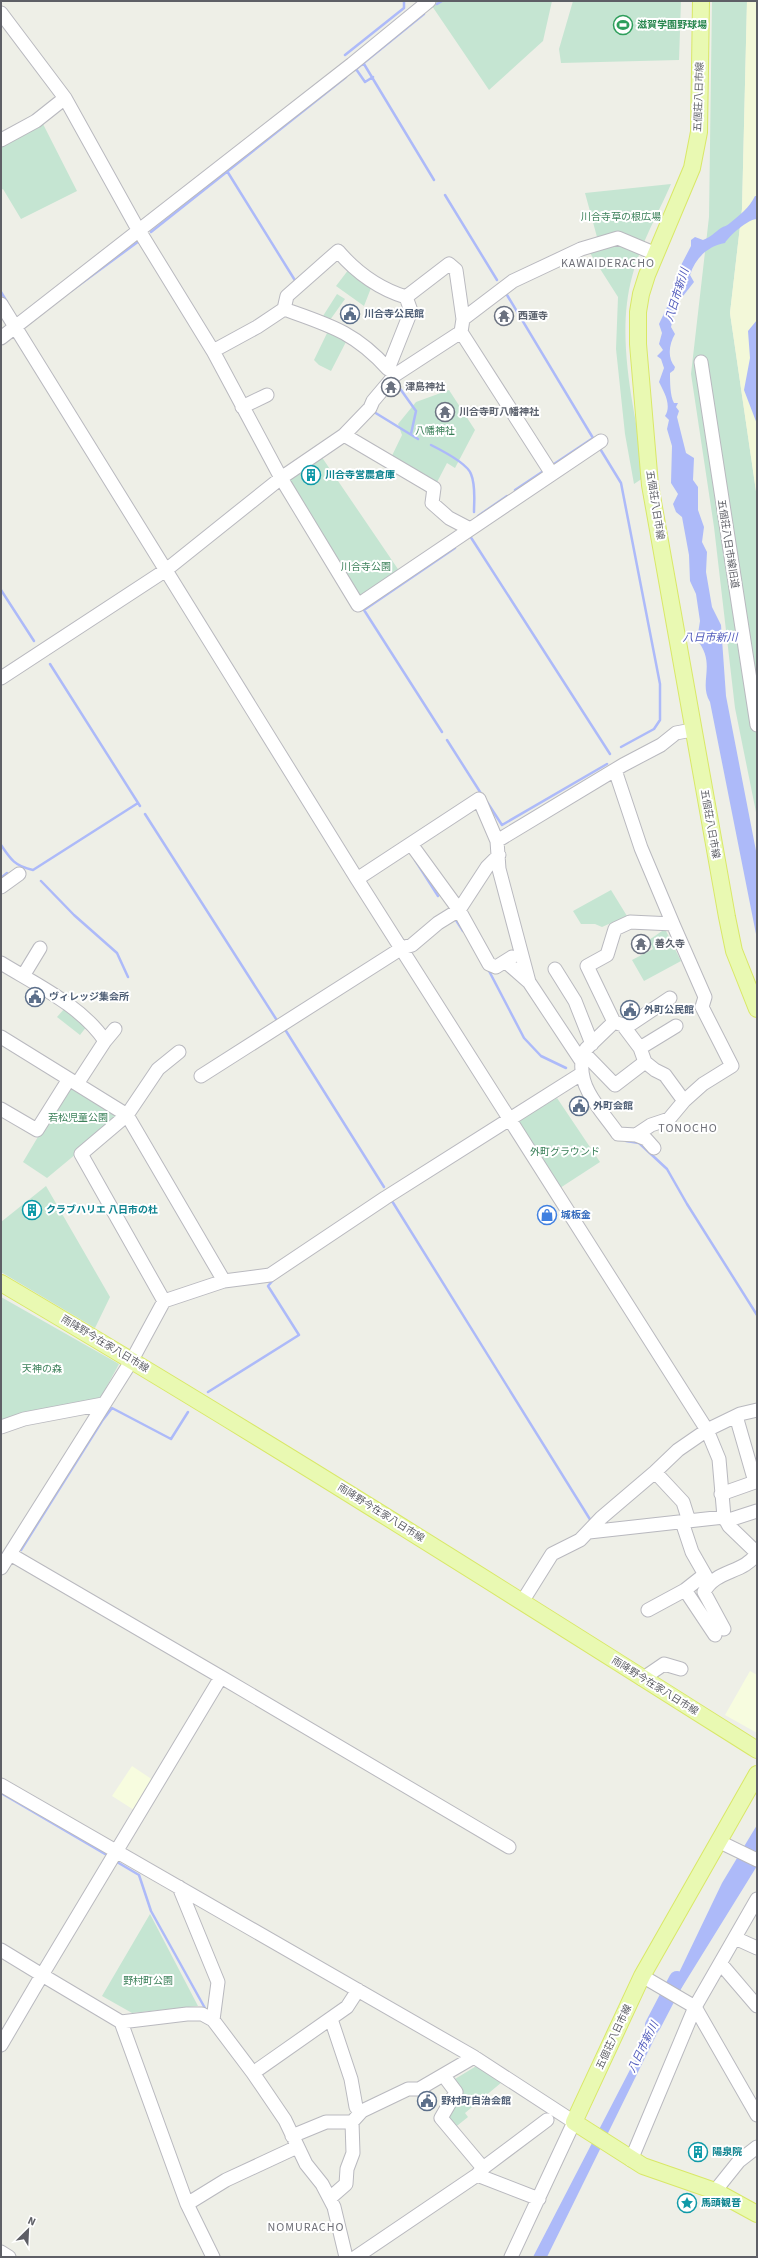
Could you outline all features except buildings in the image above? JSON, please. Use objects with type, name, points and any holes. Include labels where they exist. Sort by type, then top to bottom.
[{"type":"main road","name":"五個荘八日市線","points":[[702,1],[699,132],[692,168],[647,275],[638,312],[639,372],[650,485],[692,730],[731,937],[742,973],[757,1009]]},
{"type":"main road","name":"雨降野今在家八日市線","points":[[1,1283],[132,1360],[757,1750]]},
{"type":"main road","name":"五個荘八日市線","points":[[574,2122],[642,1976],[757,1774]]},
{"type":"main road","points":[[574,2122],[631,2160],[650,2169],[715,2191],[757,2214]]},
{"type":"street","points":[[1,338],[352,64],[429,1]]},
{"type":"street","points":[[1,14],[65,98],[139,230],[213,351],[281,478],[358,605],[601,441]]},
{"type":"street","points":[[1,140],[36,121],[65,98]]},
{"type":"street","points":[[463,319],[513,281],[581,249],[618,238],[656,254]]},
{"type":"street","points":[[213,351],[257,327],[284,309],[287,296],[338,251],[370,280],[406,297]]},
{"type":"street","points":[[406,297],[450,264],[456,270],[463,319],[461,332],[552,474]]},
{"type":"street","points":[[1,678],[166,570],[281,478],[344,435],[370,408],[392,372],[411,311],[406,297]]},
{"type":"street","points":[[1,304],[357,879],[707,1430],[719,1459],[720,1494],[725,1519],[756,1551],[752,1561],[706,1578],[648,1610]]},
{"type":"street","points":[[284,309],[330,325],[354,338],[372,352],[392,372]]},
{"type":"street","points":[[392,372],[461,332]]},
{"type":"street","name":"五個荘八日市線旧道","points":[[701,362],[757,725]]},
{"type":"street","points":[[242,406],[267,395]]},
{"type":"street","points":[[344,435],[434,488],[432,503],[449,518],[470,529]]},
{"type":"street","points":[[496,841],[615,770],[661,745],[676,733],[692,730]]},
{"type":"street","points":[[615,770],[641,848],[705,997],[702,1007],[732,1066],[703,1084],[684,1101],[669,1119],[651,1125],[636,1135]]},
{"type":"street","points":[[357,879],[479,799],[496,841],[499,855],[499,869],[529,982]]},
{"type":"street","points":[[411,844],[459,910],[489,964],[496,967],[506,962],[520,951]]},
{"type":"street","points":[[200,1076],[402,948],[412,945],[438,923],[459,910],[487,868],[499,855]]},
{"type":"street","points":[[1,887],[19,874]]},
{"type":"street","points":[[673,924],[630,922],[615,929],[607,955],[587,966],[620,1025],[640,1048],[645,1062],[655,1070],[665,1075],[684,1101]]},
{"type":"street","points":[[23,976],[40,948]]},
{"type":"street","points":[[506,962],[529,982],[584,1058],[615,1085],[645,1062]]},
{"type":"street","points":[[1,963],[65,1002],[100,1033],[105,1040]]},
{"type":"street","points":[[555,969],[575,1001],[590,1096],[618,1134],[636,1135],[646,1139],[654,1148]]},
{"type":"street","points":[[1,1568],[132,1360],[164,1301],[224,1281],[270,1274],[384,1198],[510,1118],[584,1058],[620,1025],[670,998]]},
{"type":"street","points":[[640,1048],[676,1026]]},
{"type":"street","points":[[1,1109],[37,1130],[73,1081],[115,1029]]},
{"type":"street","points":[[1,1037],[127,1115],[224,1281]]},
{"type":"street","points":[[164,1301],[81,1154],[127,1115],[158,1069],[179,1052]]},
{"type":"street","points":[[1,1427],[24,1419],[103,1404]]},
{"type":"street","points":[[522,1602],[552,1554],[580,1540],[601,1518],[655,1472],[678,1450],[707,1430],[736,1416],[757,1410]]},
{"type":"street","points":[[720,1494],[755,1482],[736,1416]]},
{"type":"street","points":[[655,1472],[683,1502],[685,1522],[692,1552],[706,1578],[704,1592],[719,1632],[685,1590]]},
{"type":"street","points":[[589,1532],[725,1519],[757,1511]]},
{"type":"street","points":[[10,1554],[509,1847]]},
{"type":"street","points":[[642,1679],[664,1664],[681,1669]]},
{"type":"street","points":[[1,2045],[115,1851],[221,1677]]},
{"type":"street","points":[[1,1785],[474,2057],[574,2122],[512,2257]]},
{"type":"street","points":[[718,1841],[757,1860]]},
{"type":"street","points":[[179,1888],[218,1982],[213,2020]]},
{"type":"street","points":[[631,2160],[695,2007],[757,1899]]},
{"type":"street","points":[[735,1938],[757,1948]]},
{"type":"street","points":[[1,1950],[121,2022],[188,2014],[202,2014],[213,2020],[253,2073],[285,2120],[296,2139],[306,2164],[332,2196],[346,2257]]},
{"type":"street","points":[[721,1964],[757,2006]]},
{"type":"street","points":[[642,1976],[695,2007],[757,2115]]},
{"type":"street","points":[[253,2073],[347,2007],[358,1990]]},
{"type":"street","points":[[331,2019],[351,2079],[356,2107],[362,2111]]},
{"type":"street","points":[[121,2022],[187,2204],[213,2257]]},
{"type":"street","points":[[332,2196],[346,2184],[347,2169],[353,2153],[352,2122],[362,2111],[408,2089],[419,2090],[474,2057]]},
{"type":"street","points":[[444,2076],[456,2092],[441,2118],[480,2172],[539,2199]]},
{"type":"street","points":[[356,2257],[480,2172],[547,2120]]},
{"type":"street","points":[[187,2204],[326,2122],[352,2122]]},
{"type":"street","points":[[715,2191],[739,2161],[757,2147]]},
{"type":"street","points":[[1,2252],[9,2257]]},
{"type":"shaded area","points":[[750,1671],[757,1675],[757,1733],[725,1715]]},
{"type":"shaded area","points":[[132,1766],[153,1780],[134,1810],[112,1796]]},
{"type":"green space","points":[[433,1],[552,1],[543,41],[489,90],[430,3]]},
{"type":"green space","name":"滋賀学園野球場","points":[[573,1],[681,1],[679,60],[561,63],[559,49]]},
{"type":"green space","points":[[712,1],[747,1],[742,209],[730,313],[757,498],[757,817],[735,708],[714,527],[691,374],[709,217]]},
{"type":"green space","points":[[42,122],[77,191],[21,219],[3,189],[1,190],[1,145]]},
{"type":"green space","name":"川合寺草の根広場","points":[[671,184],[635,265],[627,301],[625,325],[628,376],[646,476],[634,484],[625,434],[616,349],[618,297],[590,253],[600,248],[585,193]]},
{"type":"green space","points":[[349,269],[371,288],[364,306],[336,286]]},
{"type":"green space","points":[[337,294],[345,299],[330,320],[323,316]]},
{"type":"green space","points":[[329,329],[348,338],[331,371],[319,365],[314,360]]},
{"type":"green space","name":"八幡神社","points":[[449,390],[475,430],[455,468],[447,463],[434,488],[387,466],[402,435],[398,424],[416,402]]},
{"type":"green space","name":"川合寺公園","points":[[319,453],[402,575],[358,605],[281,478]]},
{"type":"green space","points":[[611,890],[627,916],[602,927],[595,924],[581,924],[573,911]]},
{"type":"green space","points":[[665,929],[681,961],[644,981],[632,960],[653,949],[649,940]]},
{"type":"green space","points":[[65,1008],[87,1026],[80,1035],[57,1017]]},
{"type":"green space","name":"若松児童公園","points":[[70,1083],[123,1115],[47,1178],[23,1162]]},
{"type":"green space","name":"外町グラウンド","points":[[557,1098],[600,1162],[560,1188],[517,1121]]},
{"type":"green space","points":[[46,1186],[110,1297],[95,1328],[1,1272],[1,1222]]},
{"type":"green space","name":"天神の森","points":[[1,1297],[119,1364],[100,1399],[1,1423]]},
{"type":"green space","name":"野村町公園","points":[[150,1914],[198,2006],[132,2013],[102,1996]]},
{"type":"green space","points":[[478,2065],[502,2082],[465,2113],[468,2117],[453,2129],[446,2119],[461,2092],[455,2079]]},
{"type":"sand","points":[[747,1],[757,1],[757,498],[730,313],[742,209]]},
{"type":"water","name":"八日市新川","points":[[755,196],[757,196],[757,219],[739,228],[725,243],[708,250],[699,258],[692,269],[690,275],[694,282],[676,305],[671,327],[675,334],[671,342],[670,355],[672,363],[675,367],[670,373],[670,384],[674,403],[678,403],[676,407],[679,411],[677,417],[686,453],[694,458],[693,480],[698,487],[698,510],[704,527],[702,542],[707,552],[706,572],[712,607],[721,625],[726,696],[757,856],[757,939],[710,702],[707,695],[706,657],[697,640],[700,621],[696,594],[690,581],[689,555],[682,517],[676,512],[673,504],[678,494],[671,483],[672,446],[667,429],[669,420],[665,416],[668,407],[665,394],[659,382],[664,368],[661,359],[657,356],[663,350],[659,344],[662,333],[659,324],[668,305],[677,273],[691,246],[691,240],[695,237],[703,240],[729,224],[747,208]]},
{"type":"water","points":[[757,320],[757,424],[744,390],[750,358],[748,331]]},
{"type":"water","name":"八日市新川","points":[[757,1825],[757,1866],[671,2005],[547,2257],[533,2257],[663,2006],[722,1883]]},
{"type":"waterway","points":[[345,55],[404,8],[404,1]]},
{"type":"waterway","points":[[437,4],[442,1]]},
{"type":"waterway","points":[[355,70],[424,14]]},
{"type":"waterway","points":[[364,64],[434,180]]},
{"type":"waterway","points":[[356,69],[365,82],[373,77]]},
{"type":"waterway","points":[[151,232],[346,77]]},
{"type":"waterway","points":[[227,171],[296,282]]},
{"type":"waterway","points":[[445,195],[497,280]]},
{"type":"waterway","points":[[71,291],[139,241]]},
{"type":"waterway","points":[[1,292],[7,302]]},
{"type":"waterway","points":[[507,295],[593,438],[551,466]]},
{"type":"waterway","points":[[396,383],[416,411],[411,434]]},
{"type":"waterway","points":[[374,412],[418,439]]},
{"type":"waterway","points":[[431,445],[453,457],[469,470],[474,483],[474,512]]},
{"type":"waterway","points":[[599,447],[621,483],[660,684],[660,720],[654,729],[621,747]]},
{"type":"waterway","points":[[515,490],[542,472]]},
{"type":"waterway","points":[[478,516],[507,496]]},
{"type":"waterway","points":[[470,536],[610,754]]},
{"type":"waterway","points":[[442,732],[364,610],[455,548]]},
{"type":"waterway","points":[[1,590],[34,641]]},
{"type":"waterway","points":[[50,664],[140,806]]},
{"type":"waterway","points":[[447,740],[482,795]]},
{"type":"waterway","points":[[487,802],[502,825],[607,764]]},
{"type":"waterway","points":[[1,845],[14,862],[22,867],[33,870],[138,803]]},
{"type":"waterway","points":[[145,814],[278,1022]]},
{"type":"waterway","points":[[415,860],[438,896]]},
{"type":"waterway","points":[[1,878],[7,873]]},
{"type":"waterway","points":[[41,881],[74,915],[117,953],[128,977]]},
{"type":"waterway","points":[[454,917],[463,931]]},
{"type":"waterway","points":[[488,969],[524,1038],[541,1056],[566,1068]]},
{"type":"waterway","points":[[286,1031],[384,1187]]},
{"type":"waterway","points":[[626,1141],[639,1143],[667,1169],[687,1204],[757,1315]]},
{"type":"waterway","points":[[390,1202],[392,1201],[591,1521]]},
{"type":"waterway","points":[[208,1392],[299,1335],[268,1286],[274,1279]]},
{"type":"waterway","points":[[21,1550],[102,1421],[112,1408],[171,1439],[188,1412]]},
{"type":"waterway","points":[[1,1793],[105,1854]]},
{"type":"waterway","points":[[117,1862],[139,1875],[151,1911],[206,2010]]},
{"type":"waterway","name":"八日市新川","points":[[653,2025],[677,1979]]},
{"type":"place","name":"滋賀学園野球場","points":[[623,25]]},
{"type":"place","name":"川合寺公民館","points":[[350,314]]},
{"type":"place","name":"西蓮寺","points":[[504,316]]},
{"type":"place","name":"津島神社","points":[[391,387]]},
{"type":"place","name":"川合寺町八幡神社","points":[[445,412]]},
{"type":"place","name":"川合寺営農倉庫","points":[[311,475]]},
{"type":"place","name":"善久寺","points":[[641,944]]},
{"type":"place","name":"ヴィレッジ集会所","points":[[35,997]]},
{"type":"place","name":"外町公民館","points":[[630,1010]]},
{"type":"place","name":"外町会館","points":[[579,1106]]},
{"type":"place","name":"クラブハリエ 八日市の杜","points":[[32,1210]]},
{"type":"place","name":"城板金","points":[[547,1215]]},
{"type":"place","name":"野村町自治会館","points":[[427,2101]]},
{"type":"place","name":"陽泉院","points":[[698,2152]]},
{"type":"place","name":"馬頭観音","points":[[687,2203]]},
{"type":"district","name":"KAWAIDERACHO","points":[[608,263]]},
{"type":"district","name":"TONOCHO","points":[[688,1128]]},
{"type":"district","name":"NOMURACHO","points":[[306,2227]]}]
